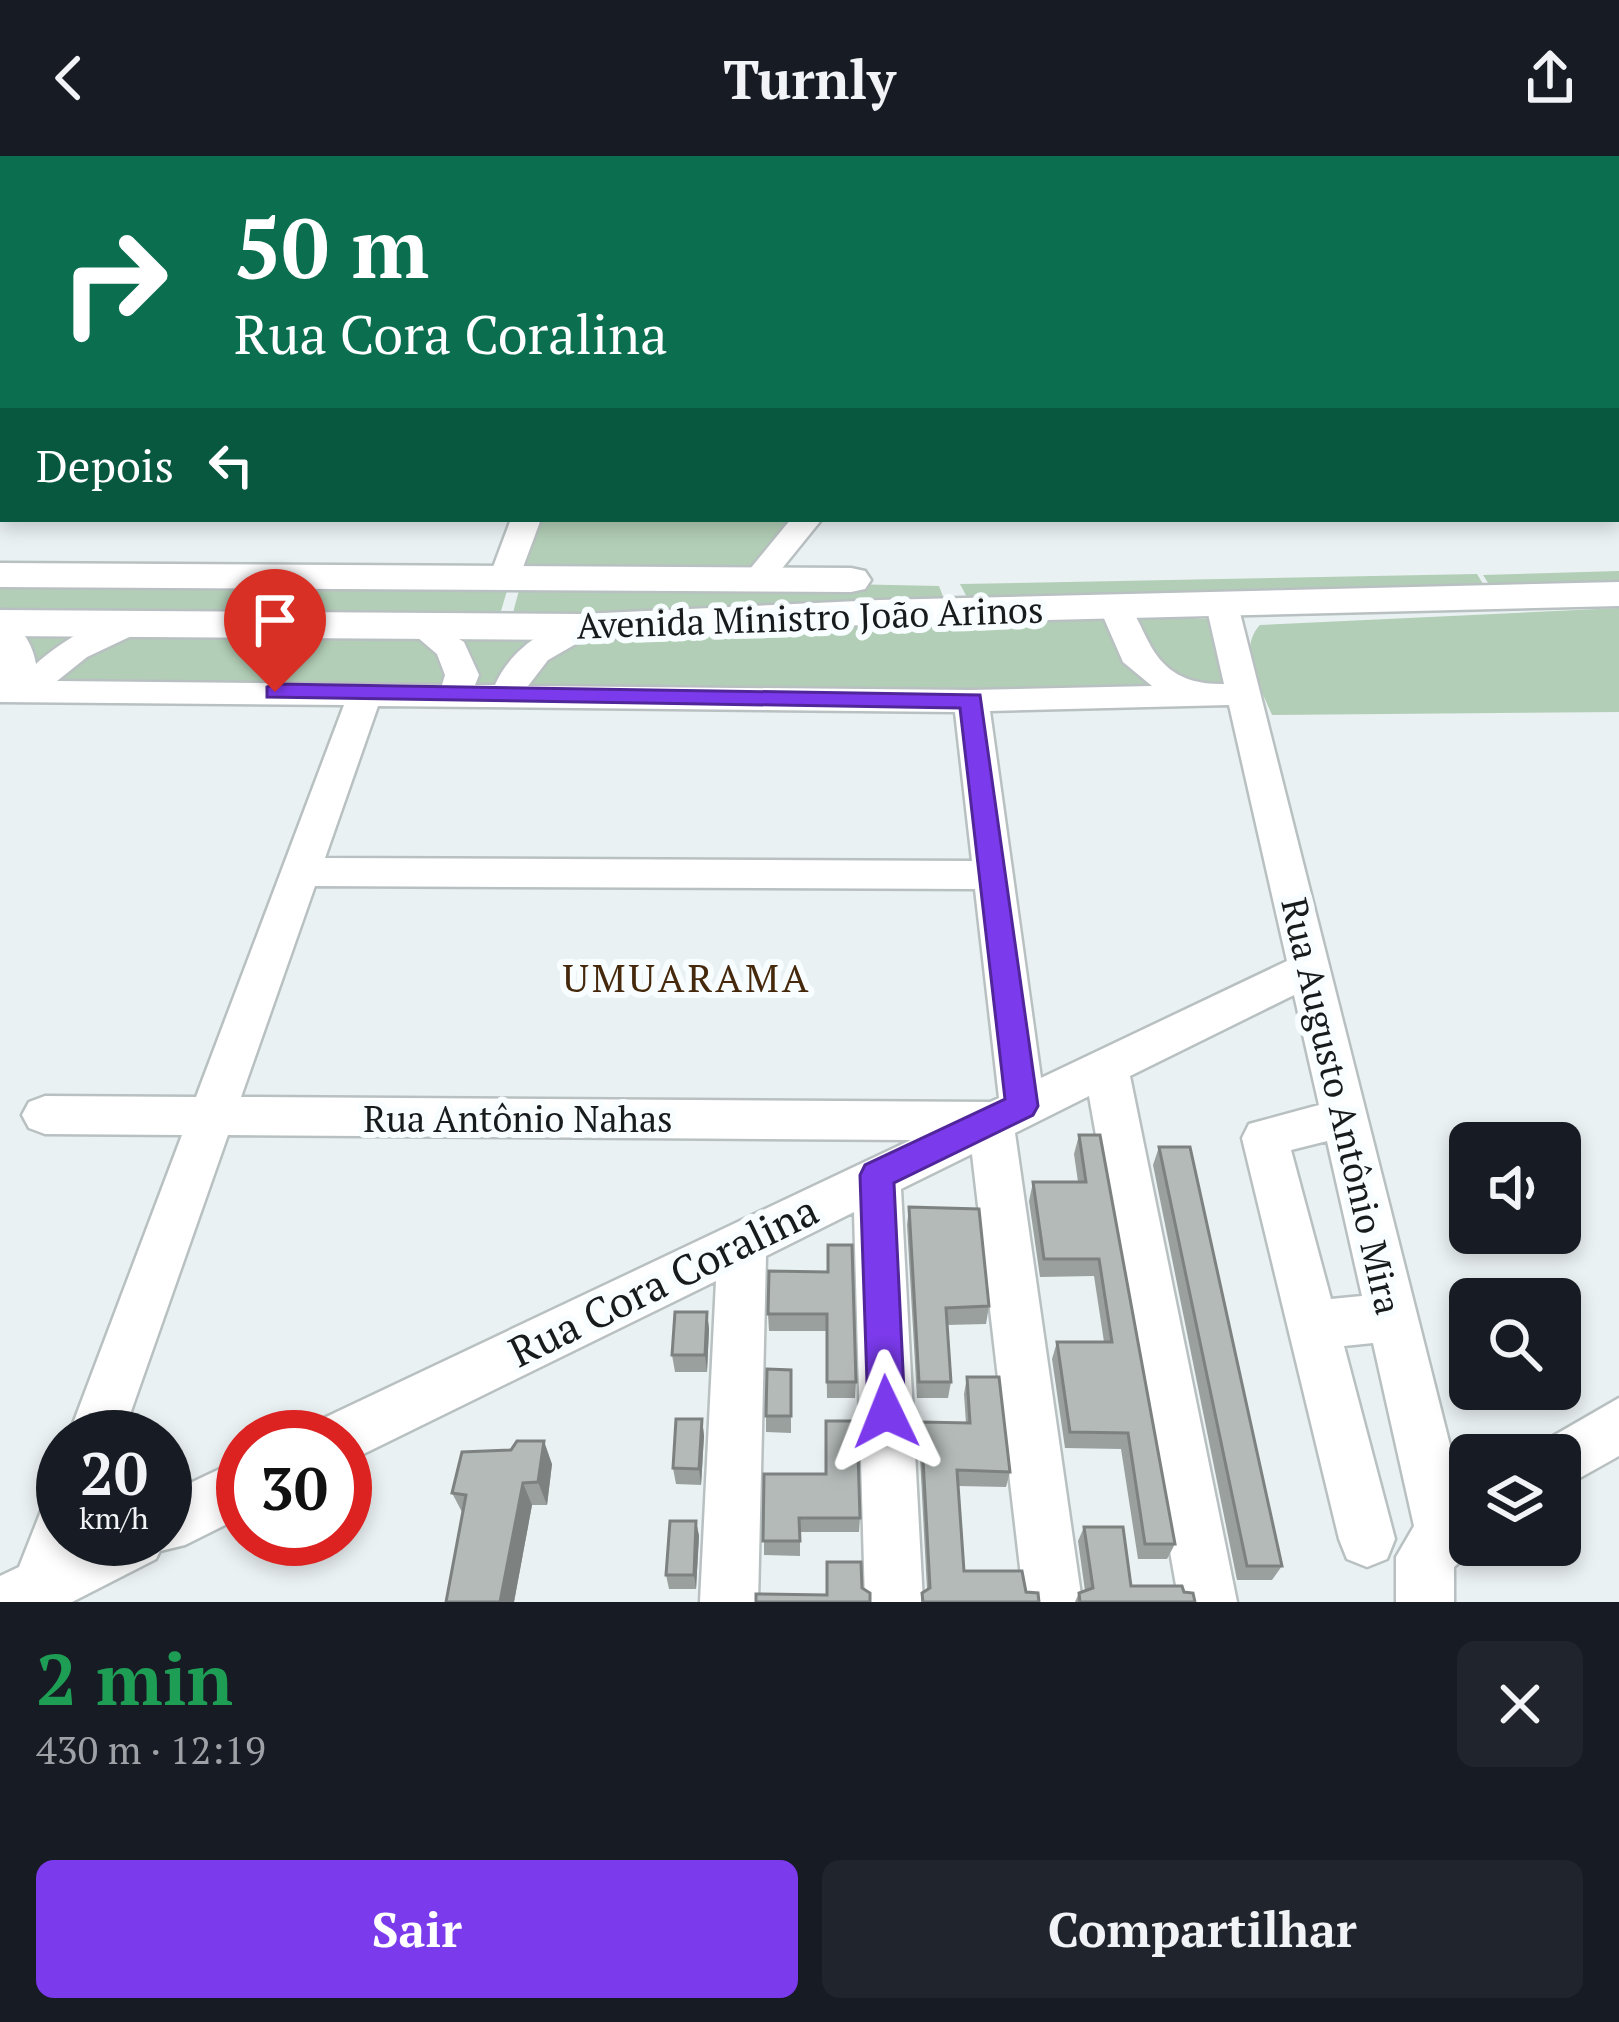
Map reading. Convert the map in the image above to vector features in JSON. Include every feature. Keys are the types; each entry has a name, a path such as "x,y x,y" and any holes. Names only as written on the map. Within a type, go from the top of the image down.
{"main road":[{"name":"Avenida Ministro João Arinos","path":"0,575 756,580 1619,566"},
{"path":"1363,603 1396,594 1401,584 1398,572"},
{"path":"1115,607 1115,595 1124,585 1157,576"},
{"name":"Avenida Ministro João Arinos","path":"0,625 582,627 838,613 1619,594"}],"street":[{"path":"504,578 525,522"},
{"path":"756,580 804,522"},
{"name":"Rua Augusto Antônio Mira","path":"1222,605 1393,1317 1449,1500"},
{"path":"1115,607 1140,662 1186,693"},
{"path":"14,691 76,649 131,624"},
{"path":"0,625 19,648 20,674 14,691"},
{"path":"419,625 452,649 462,675 456,692"},
{"path":"509,694 512,676 536,651 582,627"},
{"path":"1074,695 1125,677 1140,662"},
{"path":"14,691 971,700 1244,694"},
{"path":"105,1410 366,692"},
{"path":"971,700 993,875 1006,1113 1053,1602"},
{"path":"301,872 993,875"},
{"name":"Rua Cora Coralina","path":"372,1423 1309,968"},
{"path":"1106,1066 1208,1602"},
{"name":"Rua Antônio Nahas","path":"45,1115 1006,1113"},
{"path":"1345,1117 1265,1138 1367,1539"},
{"path":"877,1175 895,1602"},
{"path":"729,1602 742,1240"},
{"path":"1312,1325 1393,1317"},
{"path":"1581,1449 1619,1425"},
{"name":"Rua Augusto Antônio Mira","path":"1425,1602 1424,1557 1449,1534"},
{"path":"26,1594 41,1566"},
{"path":"26,1594 82,1566"}],"green space":[{"path":"526,522 804,522 754,582 939,586 947,607 510,624 522,579"},
{"path":"1619,571 1619,592 1497,597 1483,575"},
{"path":"1477,574 1491,597 971,605 960,584"},
{"path":"0,582 509,584 498,621 0,614"},
{"path":"1619,608 1619,712 1272,715 1251,658 1253,635 1260,625"},
{"path":"1217,619 1228,689 49,686 0,627"}],"building":[{"path":"1079,1135 1100,1135 1175,1544 1145,1544 1128,1433 1070,1432 1057,1342 1112,1342 1099,1259 1044,1259 1033,1182 1086,1182"},
{"path":"1159,1147 1190,1147 1282,1566 1247,1566"},
{"path":"909,1207 979,1209 989,1306 946,1308 951,1382 919,1382"},
{"path":"828,1245 852,1245 856,1382 827,1382 827,1314 768,1314 769,1271 828,1272"},
{"path":"675,1312 707,1312 705,1355 672,1355"},
{"path":"767,1369 791,1370 791,1416 766,1416"},
{"path":"967,1377 999,1377 1010,1472 957,1470 964,1571 1022,1571 1026,1592 1038,1593 1039,1602 923,1602 922,1593 930,1588 921,1422 970,1423"},
{"path":"676,1419 702,1419 699,1469 673,1468"},
{"path":"826,1421 857,1421 860,1518 799,1518 800,1541 763,1541 764,1474 826,1474"},
{"path":"517,1441 544,1441 538,1482 523,1483 500,1602 446,1602 466,1495 452,1493 462,1452 511,1450"},
{"path":"670,1521 696,1521 694,1575 666,1575"},
{"path":"1084,1527 1123,1527 1131,1586 1182,1586 1184,1592 1193,1593 1195,1602 1080,1602 1079,1593 1093,1588"},
{"path":"827,1562 861,1562 862,1588 870,1593 870,1602 756,1602 756,1594 827,1595"}],"district":[{"name":"UMUARAMA","path":"687,977"}],"route":[{"path":"275,692 971,700 1022,1106 877,1175 886,1412"}]}
